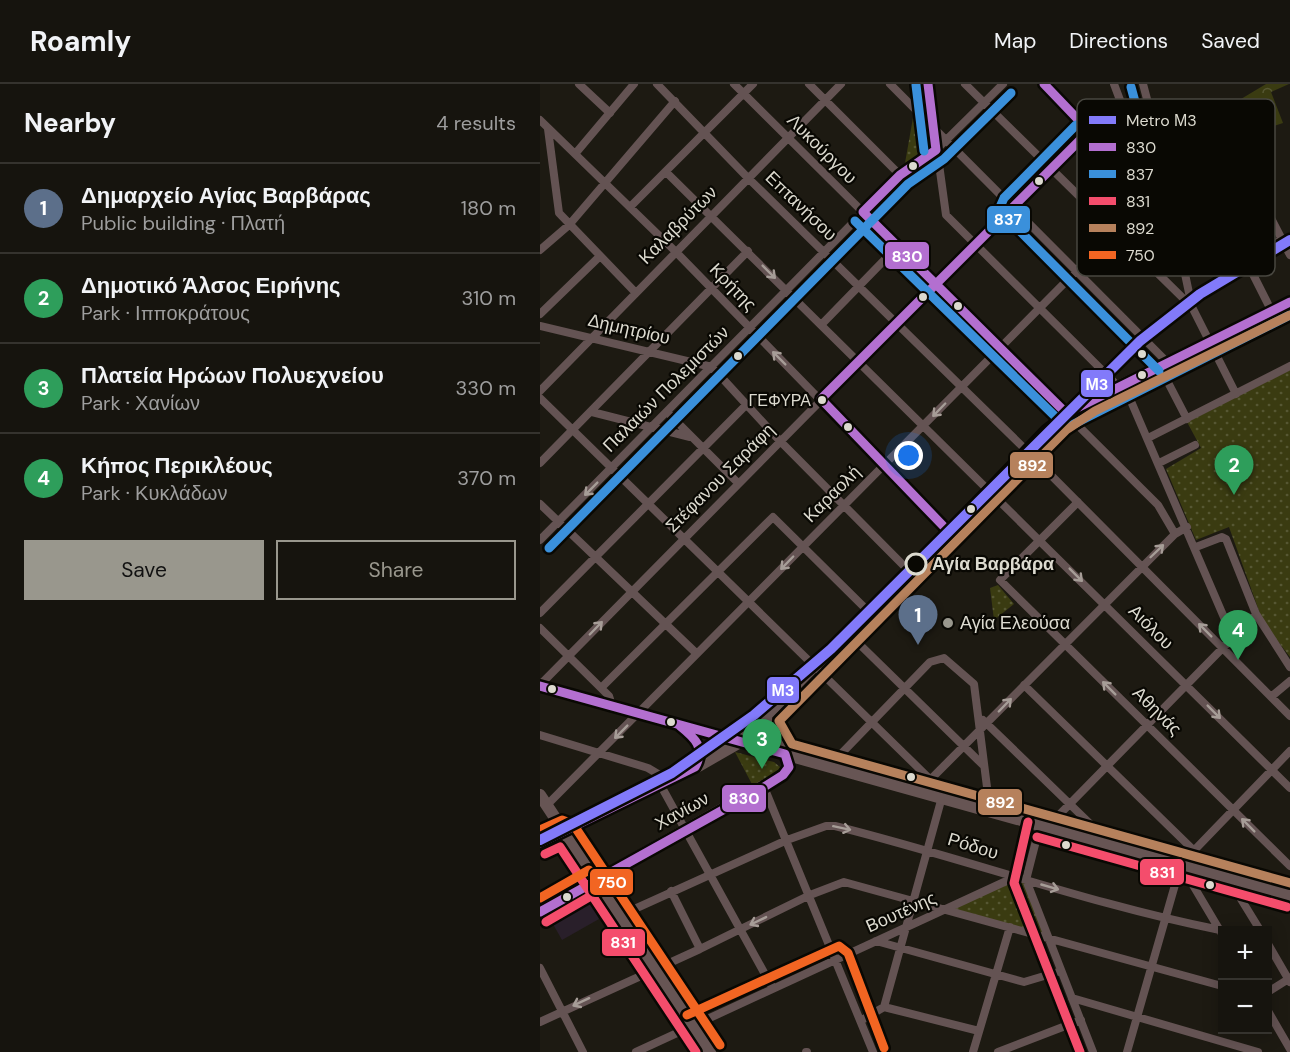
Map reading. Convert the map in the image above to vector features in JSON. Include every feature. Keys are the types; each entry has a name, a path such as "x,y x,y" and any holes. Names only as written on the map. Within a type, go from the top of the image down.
{"street":[{"path":"579,84 610,113"},
{"path":"575,154 634,84"},
{"name":"Επτανήσου","path":"657,84 749,179 962,386 1290,717"},
{"name":"Λυκούργου","path":"734,84 1158,505 1174,534"},
{"path":"630,207 753,84"},
{"path":"809,84 900,174"},
{"name":"Καλαβρύτων","path":"540,391 635,291 749,179 787,137 841,84"},
{"path":"890,84 1077,269"},
{"path":"928,84 946,215 1038,308 1121,386 1148,438 1232,636"},
{"path":"965,84 1077,193"},
{"name":"Παλαιών Πολεμιστών","path":"540,540 825,253 900,174 936,150 1003,84"},
{"path":"1044,84 1077,118"},
{"path":"1114,84 1120,99"},
{"path":"1143,84 1147,99"},
{"path":"540,250 569,225 675,101"},
{"name":"Κρήτης","path":"540,120 712,288 949,532"},
{"path":"548,128 558,207 569,225 635,291"},
{"name":"Στέφανου Σαράφη","path":"540,686 974,244 1077,142"},
{"name":"Αιόλου","path":"666,172 1290,788"},
{"path":"1275,227 1290,255"},
{"path":"1275,243 1282,240"},
{"path":"540,243 551,241"},
{"path":"822,324 898,246"},
{"path":"540,463 748,251"},
{"path":"540,314 600,256"},
{"name":"Καραολή","path":"544,800 599,753 639,714 696,653 924,426 1077,269"},
{"path":"1083,276 1164,365 1187,419"},
{"path":"1162,276 1192,307"},
{"path":"1185,276 1192,307 1236,394"},
{"path":"1254,276 1272,312"},
{"path":"540,843 695,767 740,742 814,666 870,613 989,489 1067,414 1290,302"},
{"name":"Δημητρίου","path":"540,326 712,367"},
{"path":"1148,438 1290,366"},
{"path":"712,367 780,441 910,572"},
{"path":"540,398 717,573 872,720 940,789 942,797 884,1007 862,1020"},
{"path":"540,614 746,405"},
{"path":"667,411 690,437 738,483"},
{"path":"592,412 650,429 690,437"},
{"path":"1159,463 1195,445"},
{"path":"1040,540 1077,502"},
{"path":"540,504 696,653"},
{"path":"602,688 773,517 870,613"},
{"path":"919,791 1174,534 1187,527"},
{"path":"1196,548 1222,537 1226,539 1256,614 1290,666"},
{"name":"Αθηνάς","path":"1040,540 1000,580 1290,866"},
{"path":"1093,1052 1026,880 1046,827 1256,614"},
{"path":"540,628 602,688 609,696 612,706"},
{"path":"849,634 906,687 983,765"},
{"path":"834,767 839,756 872,720 930,662 940,657 948,660 974,684 990,811"},
{"path":"1271,697 1290,681"},
{"path":"1024,685 1193,850 1224,876 1257,926"},
{"path":"540,686 1290,895"},
{"path":"977,715 1112,845"},
{"path":"766,717 769,732 785,754 789,767 783,774"},
{"path":"680,726 701,747 702,756 695,767"},
{"path":"540,735 648,768 664,782 685,830 772,987"},
{"path":"1127,1052 1181,864 1290,752"},
{"name":"Χανίων","path":"540,912 764,787 783,774 816,762"},
{"path":"764,787 837,958 873,1052"},
{"path":"544,800 710,1052"},
{"name":"Ρόδου","path":"619,916 787,840 826,826 835,826 928,849 1015,877 1218,932"},
{"path":"1181,864 1218,928"},
{"name":"Βουτένης","path":"636,1052 772,987 1015,877"},
{"path":"540,1022 653,968 700,949 810,895 844,882 851,882 1218,985"},
{"path":"671,891 700,949"},
{"path":"973,1052 1010,927"},
{"path":"876,941 995,975 1029,982 1061,971"},
{"path":"1272,951 1289,980 1272,990"},
{"path":"540,968 583,1052"},
{"path":"1072,998 1258,1052"},
{"path":"884,1007 979,1031"},
{"path":"1272,1018 1290,1049"},
{"path":"998,1052 1081,1020"}],"shaded area":[{"path":"586,895 599,919 562,940 549,917"}],"green space":[{"path":"1266,84 1289,84 1271,92 1274,99 1241,99"},
{"path":"1275,102 1283,123 1275,126"},
{"path":"914,112 931,130 933,147 905,163"},
{"path":"1290,370 1290,657 1263,622 1229,527 1196,540 1166,469 1201,448 1187,422"},
{"path":"998,585 1014,604 994,620 990,588"},
{"path":"735,752 774,762 780,767 779,771 754,788"},
{"path":"1015,879 1025,882 1045,934 952,909"}],"metro line":[{"name":"Μ3","path":"1275,249 1290,240"},
{"name":"Μ3","path":"540,840 672,773 754,715 831,649 1140,341 1200,294 1230,276"}],"transit line":[{"name":"830","path":"928,84 936,150 900,175 863,212 1067,414"},
{"name":"830","path":"1044,84 1077,118"},
{"name":"837","path":"916,85 924,151"},
{"name":"837","path":"1131,87 1134,99"},
{"name":"837","path":"549,548 908,184 944,159 1011,93"},
{"name":"837","path":"1077,125 1004,198 1000,207 1003,214 1159,371"},
{"name":"830","path":"1077,143 821,399 949,532 1046,431 1073,410 1290,302"},
{"name":"837","path":"855,221 1065,426 1072,425 1290,315"},
{"name":"892","path":"1290,315 1095,411 1066,430 779,721 792,744 1290,883"},
{"name":"830","path":"540,686 785,754 789,767 783,775 764,787 540,912"},
{"name":"830","path":"540,843 695,767 699,749 694,739 680,726"},
{"name":"750","path":"540,830 562,820 573,824 720,1045"},
{"name":"831","path":"1028,822 1014,883 1080,1052"},
{"name":"831","path":"1037,837 1287,907"},
{"name":"831","path":"545,854 560,847 696,1052"},
{"name":"750","path":"540,898 589,870"},
{"name":"831","path":"546,922 601,890"},
{"name":"750","path":"687,1015 839,946 848,953 884,1048"}],"place":[{"name":"ΓΕΦΥΡΑ","path":"822,400"},
{"name":"Δημοτικό Άλσος Ειρήνης","path":"1234,495"},
{"name":"Αγία Βαρβάρα","path":"916,564"},
{"name":"Αγία Ελεούσα","path":"948,623"},
{"name":"Δημαρχείο Αγίας Βαρβάρας","path":"918,645"},
{"name":"Κήπος Περικλέους","path":"1238,660"},
{"name":"Πλατεία Ηρώων Πολυεχνείου","path":"762,769"}]}
